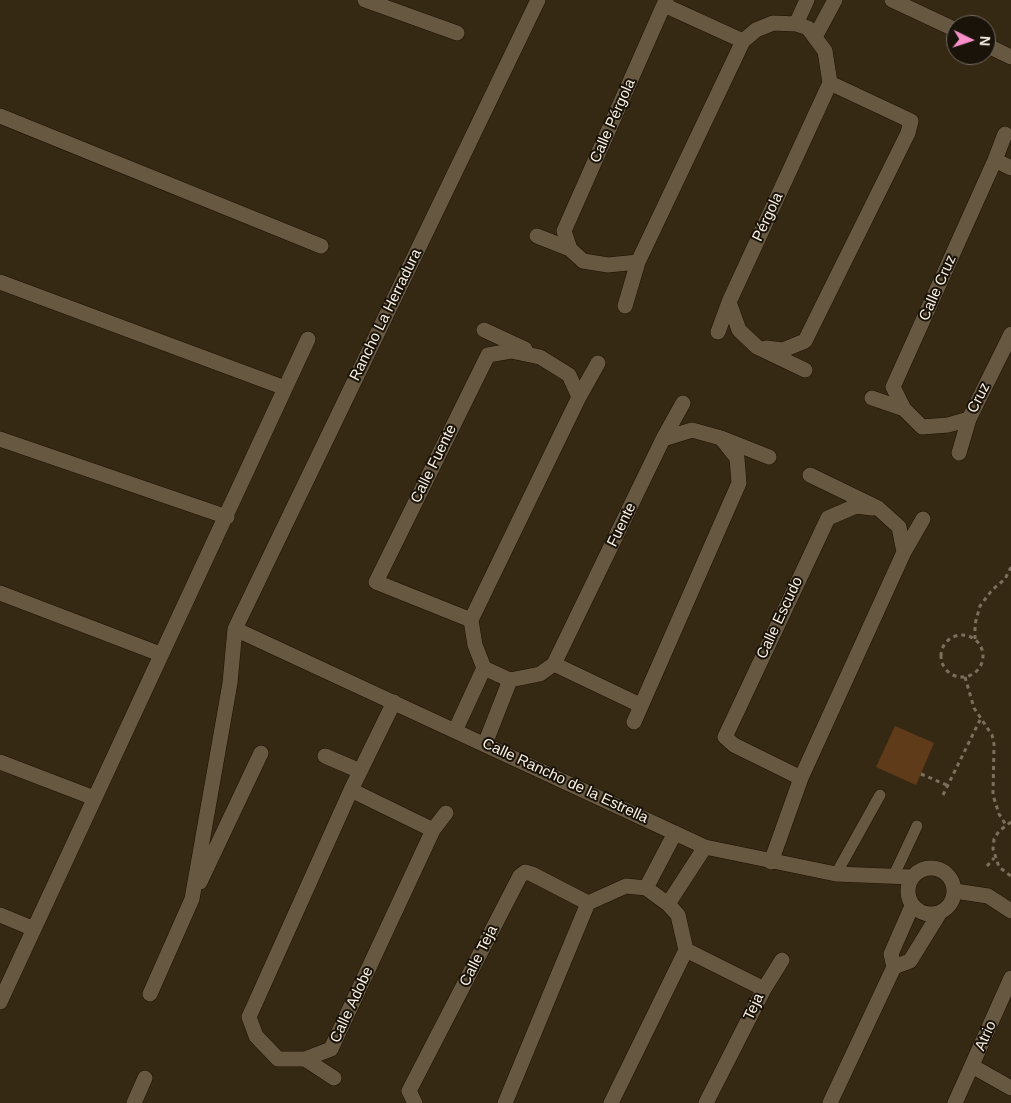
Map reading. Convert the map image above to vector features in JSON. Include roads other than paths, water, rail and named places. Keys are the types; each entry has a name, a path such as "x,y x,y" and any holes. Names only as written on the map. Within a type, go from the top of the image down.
{"street":[{"path":"365,0 457,34"},
{"name":"Rancho La Herradura","path":"235,629 538,0"},
{"path":"806,30 807,0"},
{"path":"806,30 835,0"},
{"path":"892,0 946,25"},
{"name":"Calle Pérgola","path":"570,249 564,231 665,2 743,41"},
{"path":"625,306 638,262 743,41 756,30 773,23 806,30 825,51 830,83 910,122 908,133 805,341 783,350 757,347"},
{"path":"996,50 1011,57"},
{"name":"Pérgola","path":"718,332 729,302 830,83"},
{"path":"0,116 321,246"},
{"name":"Calle Cruz","path":"922,426 904,409 894,387 1005,134"},
{"path":"995,160 1011,168"},
{"path":"537,236 570,249 583,261 608,265 638,262"},
{"path":"0,282 285,388"},
{"path":"729,302 739,330 757,347 805,370"},
{"path":"484,330 540,356"},
{"name":"Cruz","path":"922,426 948,425 969,418 1011,334"},
{"path":"0,1002 160,654 226,518 308,339"},
{"name":"Calle Fuente","path":"471,620 376,582 488,355 511,351 540,356 569,375 579,397"},
{"path":"485,744 497,674 475,645 471,620 579,397 598,363"},
{"path":"872,398 904,409"},
{"name":"Fuente","path":"554,664 682,403"},
{"path":"958,453 969,418"},
{"path":"663,439 692,430 721,438 769,456"},
{"path":"634,722 739,483 737,458 721,438"},
{"path":"0,439 226,518"},
{"path":"810,475 878,508 899,527 904,552"},
{"name":"Calle Escudo","path":"801,778 734,745 725,737 828,518 856,506 878,508"},
{"path":"771,862 801,778 904,552 922,519"},
{"path":"0,592 160,654"},
{"path":"192,899 230,683 235,629"},
{"name":"Calle Rancho de la Estrella","path":"235,629 705,847 836,874 911,877"},
{"path":"497,674 540,674 554,664 640,705"},
{"path":"455,731 497,674"},
{"name":"Calle Adobe","path":"394,702 351,790 249,1017 256,1036 278,1059 306,1059 332,1049 433,830 446,813"},
{"path":"150,994 261,752"},
{"path":"325,756 360,771"},
{"path":"0,762 94,798"},
{"path":"351,790 433,830"},
{"path":"646,888 676,833"},
{"path":"668,904 705,847"},
{"path":"894,967 910,961 939,914 951,905 955,891 950,877 938,868 923,868 911,877 907,892 912,906 924,914 939,914"},
{"name":"Calle Teja","path":"415,1103 409,1092 520,876 525,872 532,874 588,903"},
{"path":"505,1103 588,903 626,886 646,888 668,904 678,915 686,950 611,1103"},
{"path":"955,891 988,896 1011,911"},
{"path":"830,1103 894,967 890,954 912,906"},
{"path":"0,915 34,928"},
{"name":"Teja","path":"686,950 764,989 706,1103"},
{"path":"764,989 782,960"},
{"name":"Atrio","path":"955,1103 1011,978"},
{"path":"306,1059 334,1078"},
{"name":"Atrio","path":"972,1066 1011,1088"},
{"path":"134,1103 145,1078"}],"lane":[{"path":"836,874 880,795"},
{"path":"892,877 917,826"}]}
